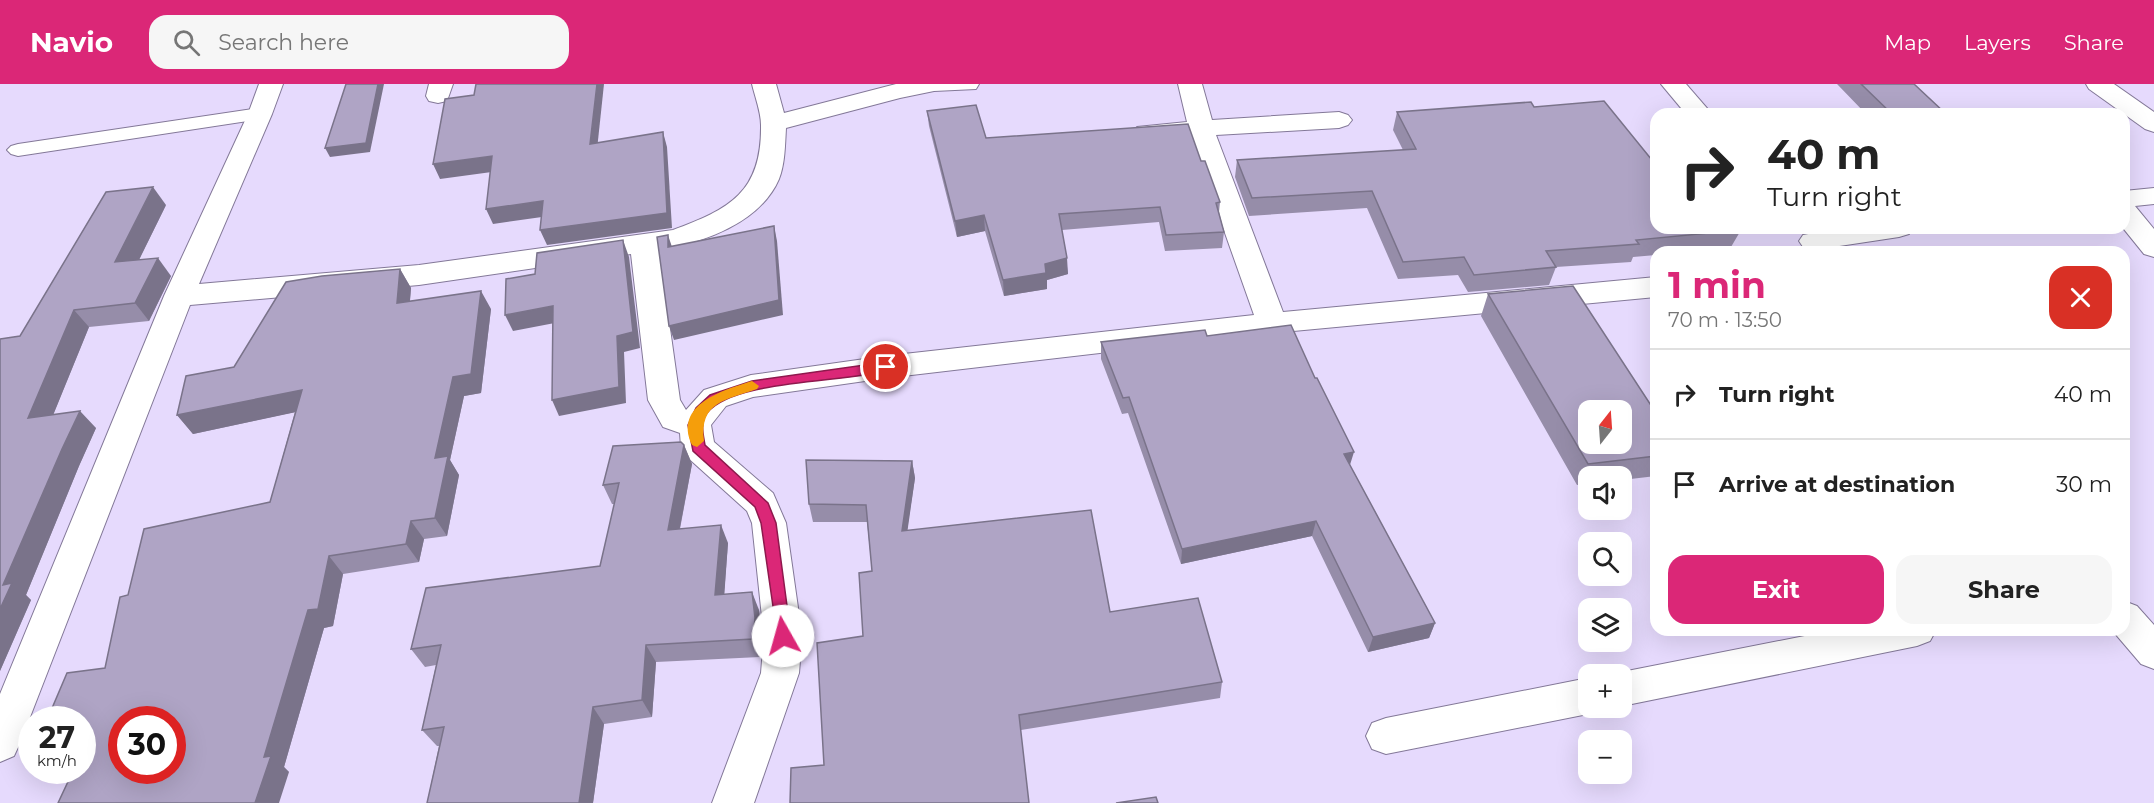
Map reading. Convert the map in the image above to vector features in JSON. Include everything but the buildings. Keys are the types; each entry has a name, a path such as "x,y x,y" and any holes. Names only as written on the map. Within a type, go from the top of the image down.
{"street":[{"path":"0,743 179,296 260,114 271,84"},
{"path":"179,296 419,275 677,238 711,226 748,202 765,179 774,124 764,84"},
{"path":"774,124 897,91 934,84 967,84"},
{"path":"1190,84 1201,128 1272,323"},
{"path":"1673,84 1695,108"},
{"path":"2098,84 2154,124"},
{"path":"1118,134 1339,120"},
{"path":"2130,198 2154,196"},
{"path":"2130,218 2154,248"},
{"path":"1812,240 1856,234"},
{"path":"644,243 664,400 674,419 695,425"},
{"path":"733,803 780,673 783,636 769,523 761,503 698,447 695,425 700,412 715,398 752,386 886,367 1272,323 1650,288"},
{"path":"2130,624 2154,652"},
{"path":"1632,687 1887,636"},
{"path":"1386,736 1578,698"}],"lane":[{"path":"18,150 260,114"}],"slow traffic":[{"path":"697,441 695,425 700,412 715,398 752,386"}],"route":[{"path":"783,636 769,523 761,503 698,447 695,425 700,412 715,398 752,386 886,367"}]}
